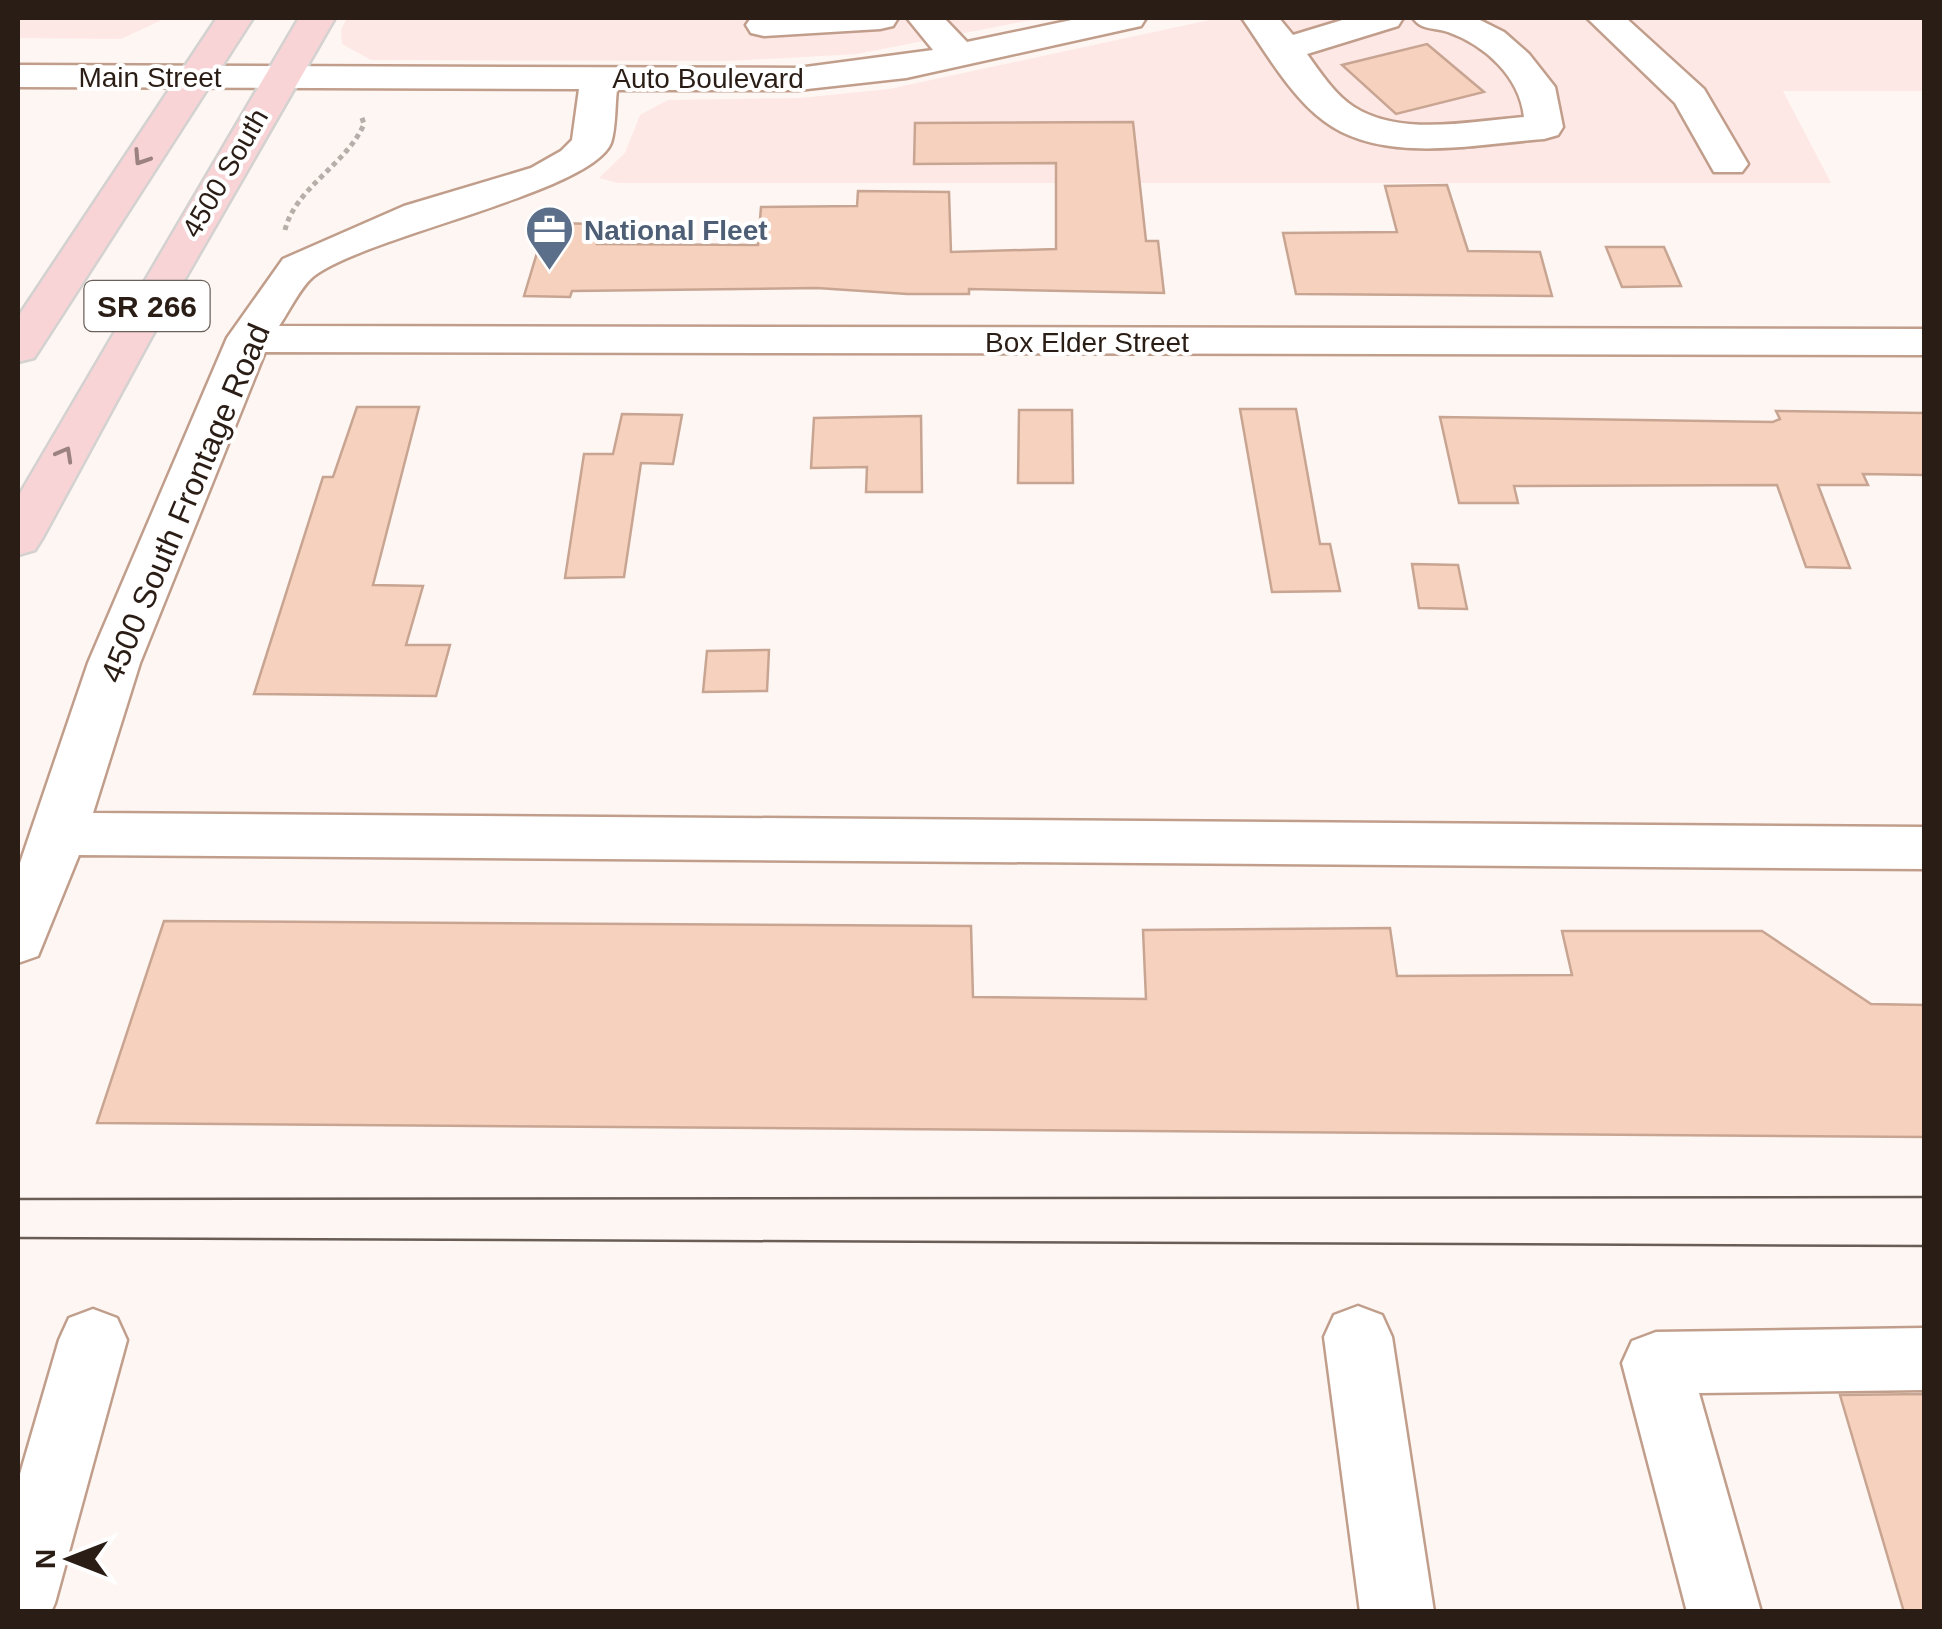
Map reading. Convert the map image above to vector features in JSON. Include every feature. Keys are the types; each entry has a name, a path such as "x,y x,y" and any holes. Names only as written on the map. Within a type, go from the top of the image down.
{"main road":[{"name":"SR 266","path":"18,349 235,18"},
{"name":"4500 South","path":"18,539 128,338 316,18"}],"street":[{"path":"756,80 764,21 880,18"},
{"path":"925,18 959,56"},
{"name":"Auto Boulevard","path":"282,77 756,80 865,73 1128,18"},
{"path":"1260,18 1336,112 1359,126 1396,134 1544,127 1539,90 1490,39 1456,19 1431,18"},
{"path":"1286,49 1385,18"},
{"path":"1604,18 1691,97 1728,164"},
{"name":"Main Street","path":"18,76 282,77"},
{"name":"4500 South Frontage Road","path":"18,940 59,834 114,663 249,338 298,268 418,215 545,176 575,159 590,143 597,122 599,78"},
{"name":"Box Elder Street","path":"249,338 332,342 1924,342"},
{"path":"59,834 1924,848"},
{"path":"1358,1337 1397,1612"},
{"path":"18,1603 94,1340"},
{"path":"1724,1612 1656,1362 1924,1360"}],"path":[{"path":"294,235 283,229 285,221 352,152 364,124 360,111"}],"shaded area":[{"path":"18,18 166,18 121,39 18,38"},
{"path":"347,18 1041,18 857,54 729,61 371,60 342,44 341,30"},
{"path":"1219,18 1924,18 1924,91 1783,91 1831,183 618,183 599,178 625,153 640,115 668,100 801,98 889,89"}],"building":[{"path":"1427,44 1484,92 1396,114 1342,65"},
{"path":"1133,122 1146,241 1158,241 1164,293 969,289 969,294 907,294 817,288 572,291 570,297 524,296 546,223 602,224 597,244 758,245 761,207 857,206 858,191 949,192 951,252 1056,249 1056,163 914,164 915,123"},
{"path":"1447,185 1468,251 1540,252 1552,296 1296,294 1283,233 1397,232 1385,186"},
{"path":"1606,247 1664,247 1681,286 1622,287"},
{"path":"357,407 419,407 373,585 423,586 406,645 450,645 436,696 254,694 323,477 333,477"},
{"path":"1240,409 1296,409 1320,544 1330,544 1340,591 1272,592"},
{"path":"1019,410 1072,410 1073,483 1018,483"},
{"path":"1776,411 1924,413 1924,475 1863,474 1868,485 1818,485 1850,568 1806,567 1777,485 1514,486 1518,503 1459,503 1440,417 1773,422 1780,419"},
{"path":"622,414 682,415 673,464 641,463 624,577 565,578 584,454 613,454"},
{"path":"921,416 922,492 866,492 867,467 811,468 814,418"},
{"path":"1412,564 1458,565 1467,609 1419,608"},
{"path":"769,650 767,691 703,692 707,651"},
{"path":"164,921 971,926 973,997 1146,999 1143,930 1390,928 1397,976 1572,975 1562,931 1762,931 1871,1004 1924,1005 1924,1137 97,1123"},
{"path":"1924,1394 1924,1612 1904,1612 1840,1395"}],"tram line":[{"path":"18,1199 1924,1197"},
{"path":"18,1238 1924,1246"}],"place":[{"name":"National Fleet","path":"549,272"}]}
